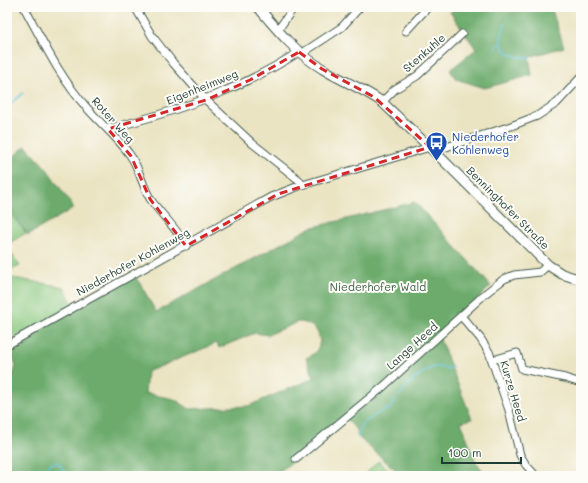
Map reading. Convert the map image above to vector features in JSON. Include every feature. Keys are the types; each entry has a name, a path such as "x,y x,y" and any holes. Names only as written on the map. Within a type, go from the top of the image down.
{"main road":[{"name":"Benninghofer Straße","path":"258,7 300,53 322,69 374,96 382,102 432,149 548,265 562,274 581,280"}],"street":[{"name":"Roter Weg","path":"24,7 53,62 87,108 108,129 131,156 137,166 150,199 174,226 186,246"},
{"path":"135,7 156,42 206,100 252,143 299,180 302,186"},
{"path":"278,30 294,7"},
{"name":"Eigenheimweg","path":"108,129 161,115 206,100 250,80 300,53 342,27 360,7"},
{"path":"406,31 428,7"},
{"name":"Stenkuhle","path":"382,102 395,89 417,76 462,34"},
{"name":"Niederhofer Kohlenweg","path":"7,345 271,197 302,186 511,126 537,116 557,103 581,76"},
{"name":"Lange Heed","path":"296,459 384,386 504,279 514,275 540,272 548,265"},
{"name":"Kurze Heed","path":"461,316 480,338 489,352 509,410 520,456 536,476"},
{"path":"492,360 517,353 522,369 581,383"}],"highlighted area":[{"path":"299,52 322,69 374,97 430,147 278,194 186,246 150,199 131,156 108,129 206,100 250,80"}],"green space":[{"path":"457,7 551,7 564,47 529,57 532,75 485,88 456,79 450,70 476,49 450,12"},
{"path":"26,146 47,169 74,208 28,235 7,209 7,162"},
{"name":"Niederhofer Wald","path":"415,202 491,286 439,337 472,419 461,422 476,462 487,476 402,476 357,436 358,432 344,416 296,459 273,476 7,476 7,394 16,366 8,344 134,275 156,312 310,228","holes":["298,322 306,323 317,331 319,337 317,349 313,354 306,358 314,378 248,406 190,409 174,399 145,393 147,372 217,343 219,348 255,333 268,335"]},
{"path":"7,209 26,233 8,245 11,253 20,266 7,272"},
{"path":"7,277 64,287 74,307 7,341"},
{"path":"378,461 396,476 364,476"}],"waterway":[{"path":"505,23 501,38 504,49 515,56 531,58"},
{"path":"495,49 502,43"},
{"path":"7,107 23,93"},
{"name":"Lange Heed","path":"399,396 411,382 427,370 437,367 453,367"},
{"name":"Lange Heed","path":"358,437 361,425 382,411 390,409 395,400"},
{"path":"48,466 53,463 59,463 67,476"},
{"path":"7,465 8,467 22,469 27,476"},
{"path":"36,476 43,472"},
{"path":"42,473 46,476"}],"place":[{"name":"Niederhofer Kohlenweg","path":"437,162"}]}
